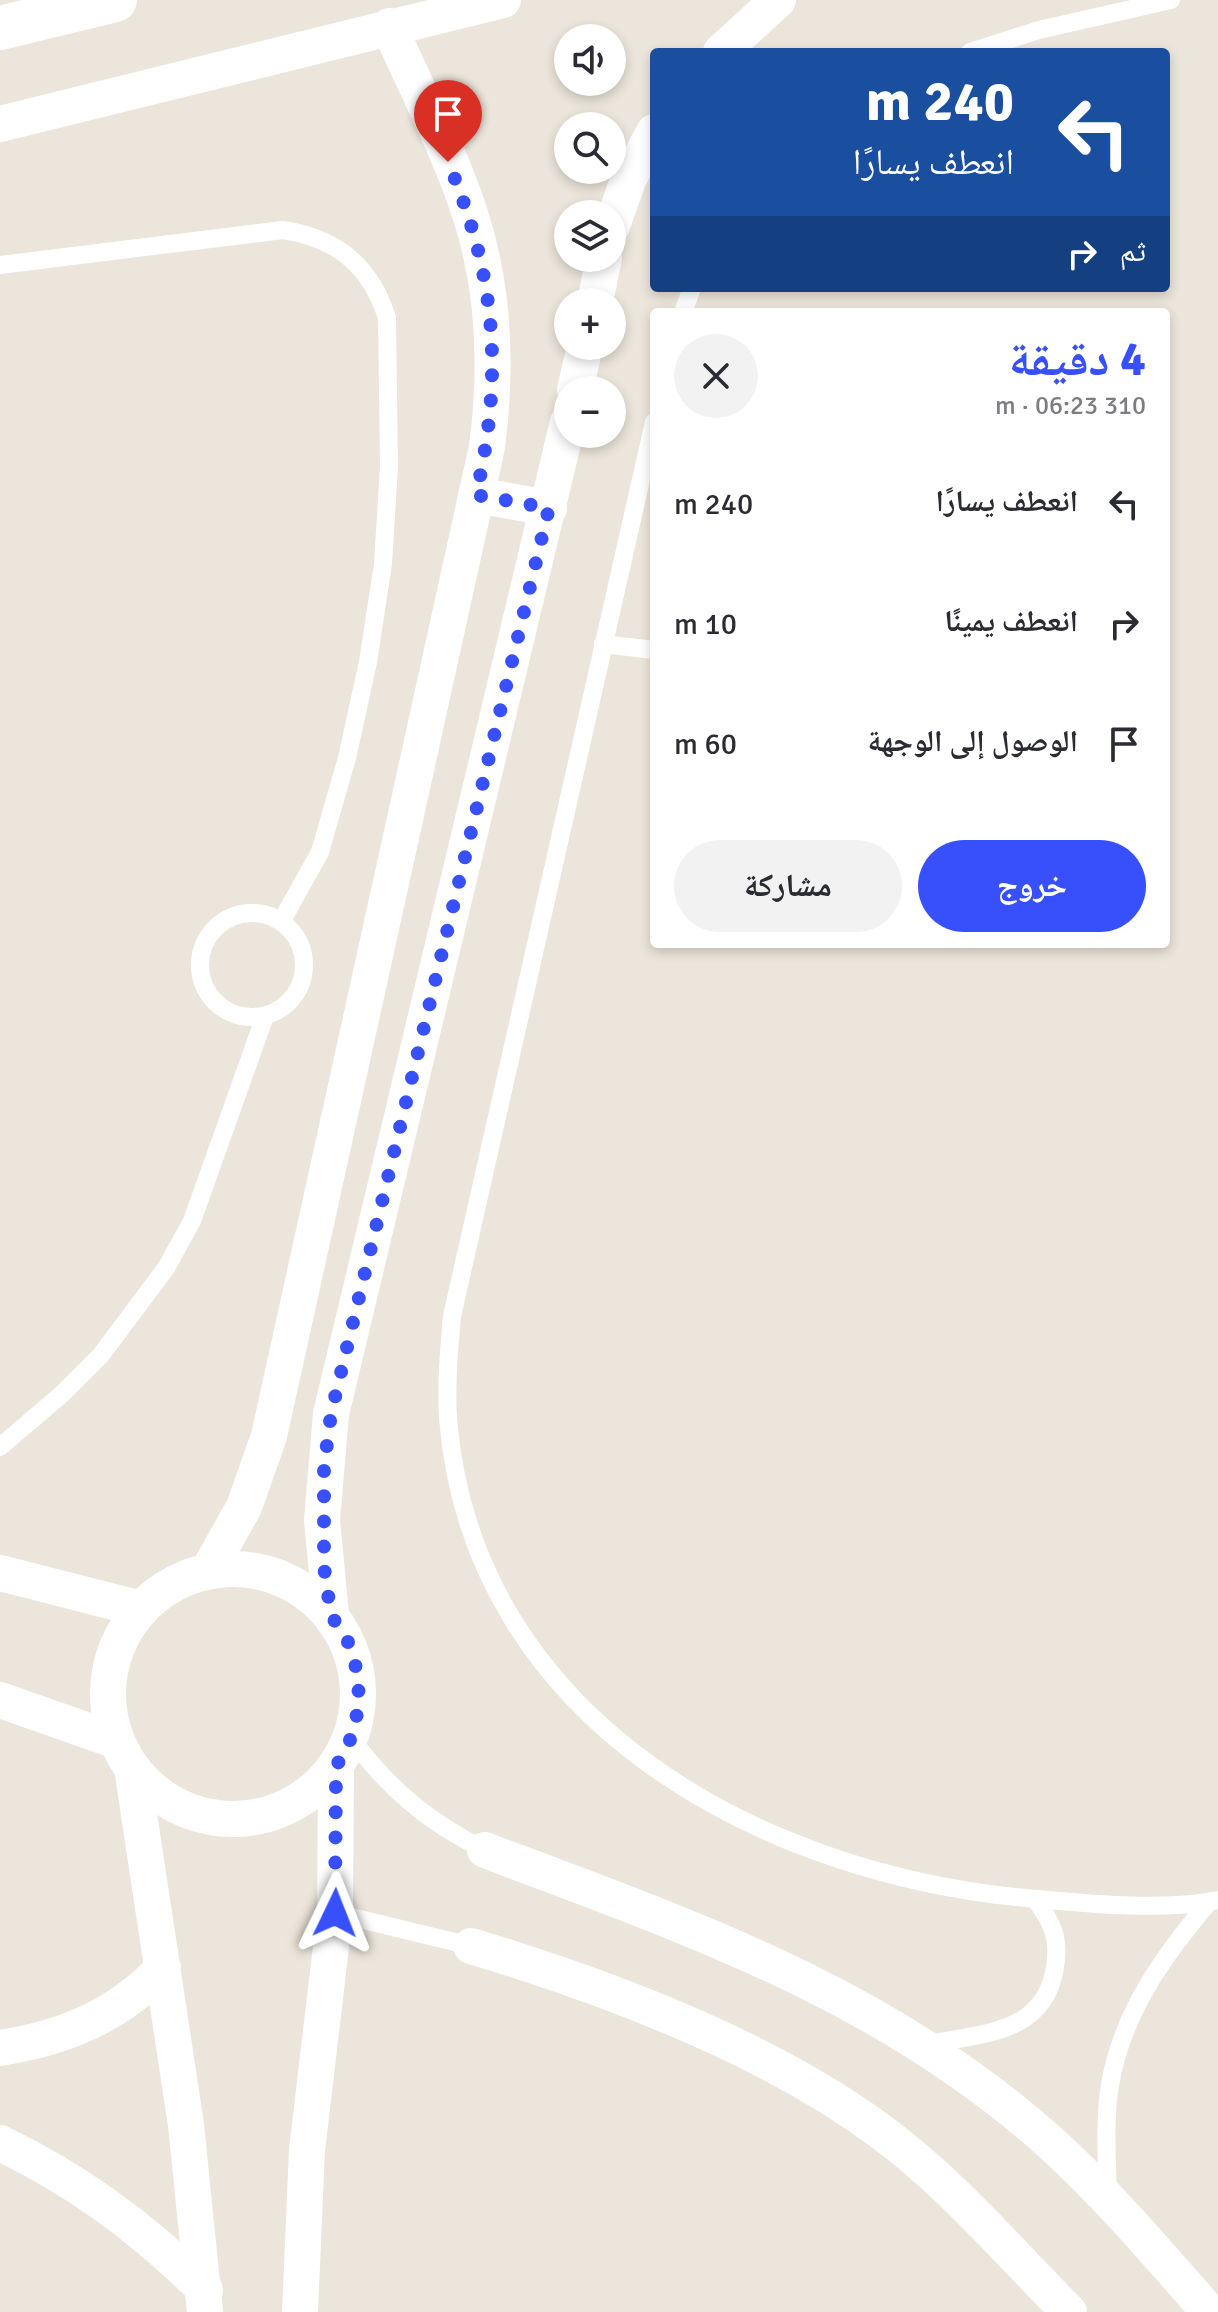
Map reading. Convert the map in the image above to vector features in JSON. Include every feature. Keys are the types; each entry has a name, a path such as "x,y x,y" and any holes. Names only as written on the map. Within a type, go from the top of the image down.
{"main road":[{"path":"0,28 115,0"}],"street":[{"path":"0,124 503,0"},
{"path":"725,48 778,0"},
{"path":"208,1571 244,1507 269,1436 487,447 493,377 492,321 484,267 471,216 389,26"},
{"path":"621,200 650,139"},
{"path":"331,1615 322,1520 331,1414 562,448"},
{"path":"476,495 549,508"},
{"path":"205,2301 163,1968 124,1754 108,1706 110,1671 120,1637 141,1609 183,1579 208,1571 242,1569 275,1576 306,1591 331,1615 348,1642 358,1674 359,1706 344,1752 335,1913 307,2150 300,2312"},
{"path":"0,1573 141,1609"},
{"path":"0,1700 124,1754 152,1790 177,1806 205,1816 234,1819 264,1816 292,1806 316,1788 344,1752"},
{"path":"485,1850 777,1964 922,2046 1000,2101 1108,2196 1209,2312"},
{"path":"471,1946 568,1975 649,2007 805,2084 879,2130 932,2174 1069,2312"},
{"path":"0,2048 75,2030 111,2012 163,1968"},
{"path":"0,2143 99,2199 158,2243 205,2301"}],"lane":[{"path":"983,48 1039,30 1171,0"},
{"path":"0,265 283,230 308,233 351,256 380,295 387,318 389,466 383,564 368,662 347,758 320,852 281,922"},
{"path":"650,443 452,1316 448,1418 455,1469 467,1518 486,1568 538,1658 609,1736 650,1768 752,1824 824,1854 949,1888 1075,1903 1214,1901"},
{"path":"603,644 650,650"},
{"path":"248,913 265,915 281,922 294,934 302,949 305,966 302,983 294,997 281,1010 265,1016 240,1016 217,1004 206,990 200,957 217,927 248,913"},
{"path":"0,1447 62,1394 101,1355 166,1268 192,1221 265,1016"},
{"path":"344,1752 389,1784 424,1815 485,1850"},
{"path":"922,2046 997,2030 1043,2006 1053,1984 1058,1952 1054,1926 1035,1899"},
{"path":"1108,2196 1110,2083 1137,2000 1172,1946 1214,1901"},
{"path":"335,1913 471,1946"}],"route":[{"path":"335,1913 336,1767 351,1738 359,1706 358,1674 348,1642 331,1615 324,1567 324,1467 331,1414 549,508 476,495 492,406 492,321 484,267 471,216 448,162"}]}
